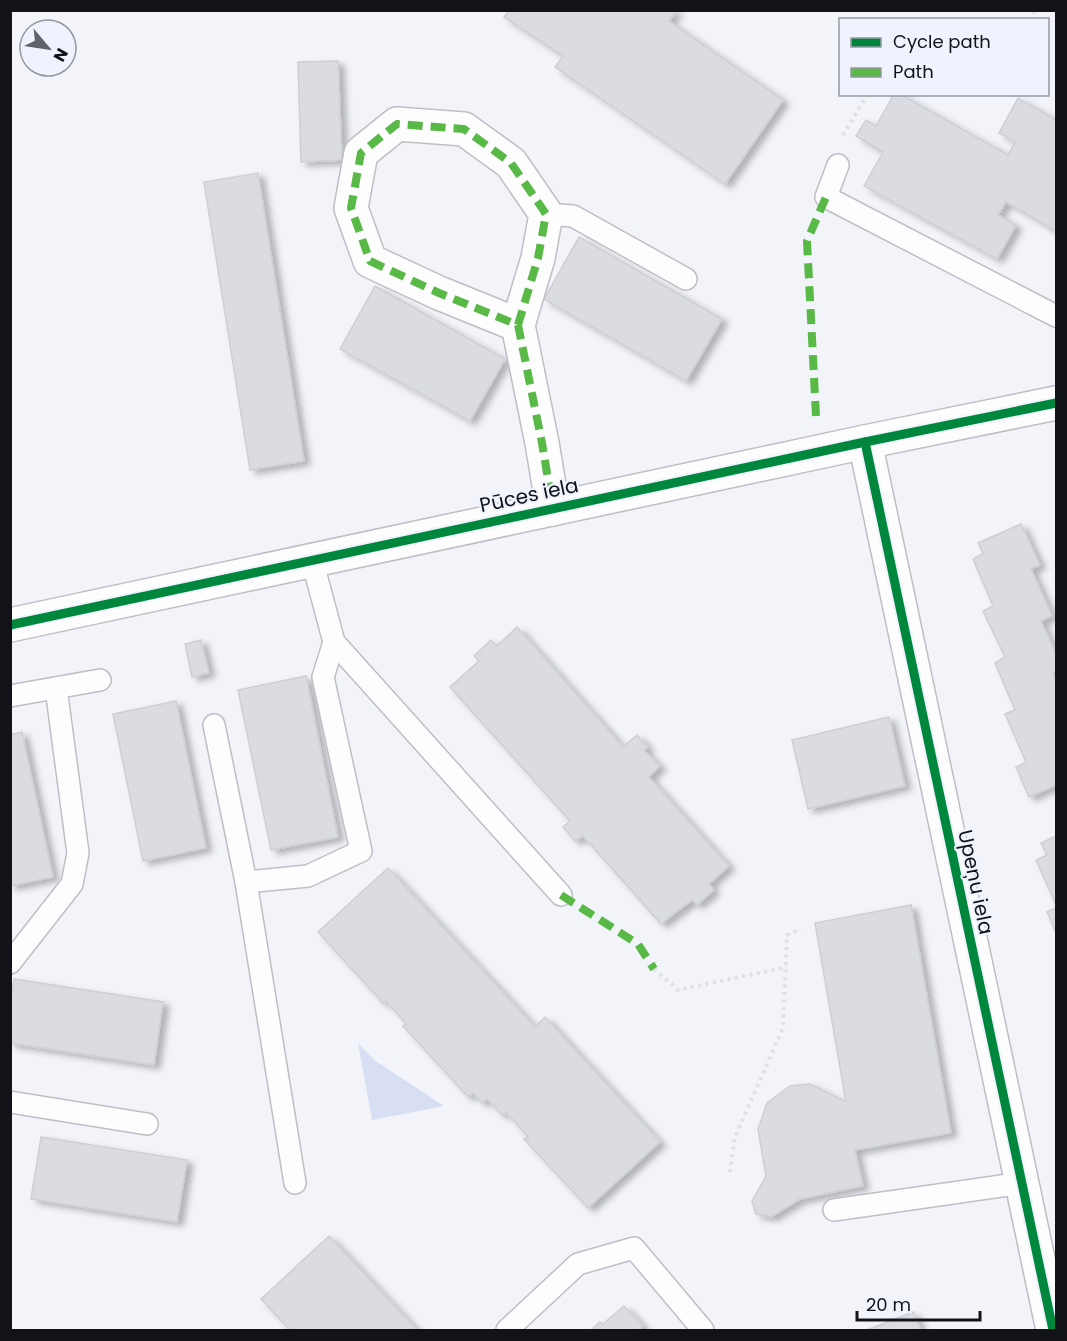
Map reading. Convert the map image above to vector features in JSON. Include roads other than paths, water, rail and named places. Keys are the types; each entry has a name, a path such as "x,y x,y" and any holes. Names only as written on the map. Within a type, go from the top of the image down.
{"street":[{"path":"518,325 439,293 370,261 351,208 361,153 397,124 464,129 511,163 546,214 538,258 518,325 553,509"},
{"name":"Pūces iela","path":"10,625 1056,403"},
{"name":"Upeņu iela","path":"865,442 1053,1330"}],"lane":[{"path":"838,165 826,197 1056,316"},
{"path":"546,214 573,216 686,279"},
{"path":"312,560 334,642 561,895"},
{"path":"246,882 308,876 361,851 323,677 334,642"},
{"path":"10,696 100,680"},
{"path":"10,963 72,884 78,853 56,688"},
{"path":"214,725 246,882 295,1183"},
{"path":"10,1102 147,1124"},
{"path":"834,1210 1022,1183"},
{"path":"507,1330 578,1264 634,1248 703,1330"}]}
